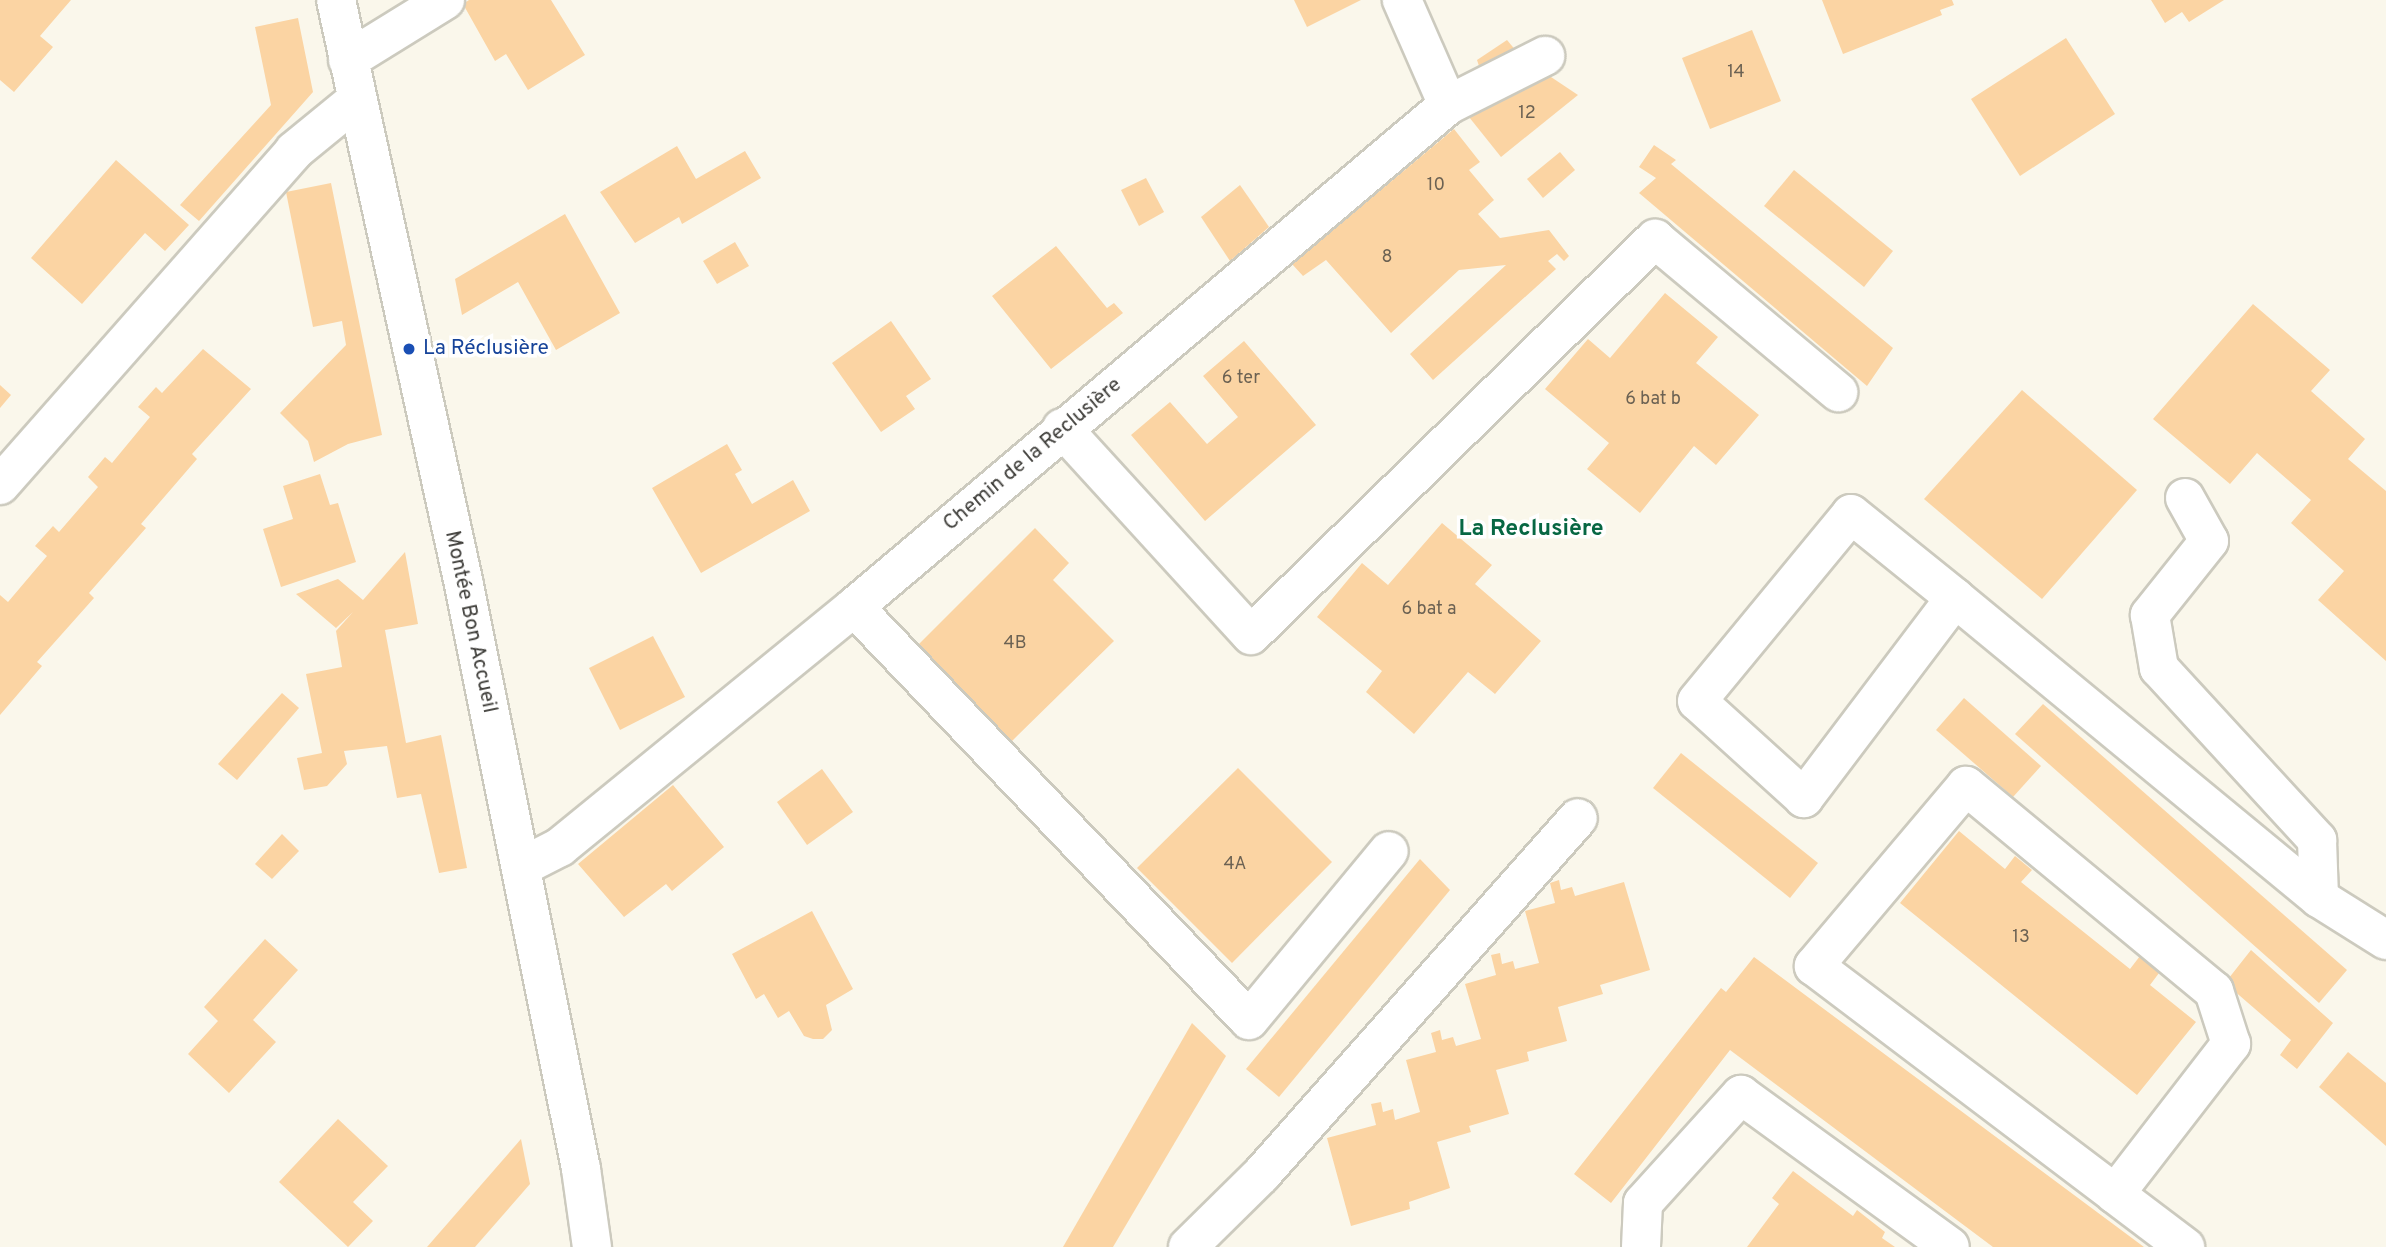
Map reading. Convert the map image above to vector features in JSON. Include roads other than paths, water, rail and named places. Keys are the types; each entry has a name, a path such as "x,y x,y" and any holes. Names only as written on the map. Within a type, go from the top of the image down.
{"street":[{"name":"Montée Bon Accueil","path":"336,0 355,101 463,580 581,1169 592,1247"},
{"path":"348,61 445,0"},
{"path":"1402,0 1448,105"},
{"name":"Chemin de la Reclusière","path":"521,867 560,847 854,607 1062,428 1222,299 1448,105 1545,56"},
{"path":"0,485 294,151 355,101"},
{"path":"1062,428 1251,635 1655,239 1838,392"},
{"path":"2185,498 2209,541 2150,615 2159,668 2317,840 2319,898"},
{"path":"1955,598 1804,798 1697,701 1851,514 1955,598 2319,898 2386,940"},
{"path":"854,607 1249,1020 1389,851"},
{"path":"2116,1194 2231,1044 2214,992 1965,786 1814,965 2185,1247"},
{"path":"1188,1247 1261,1175 1578,817"},
{"path":"1641,1247 1643,1203 1741,1095 1950,1247"}],"place":[{"name":"La Réclusière","path":"409,349"}],"district":[{"name":"La Reclusière","path":"1531,530"}]}
